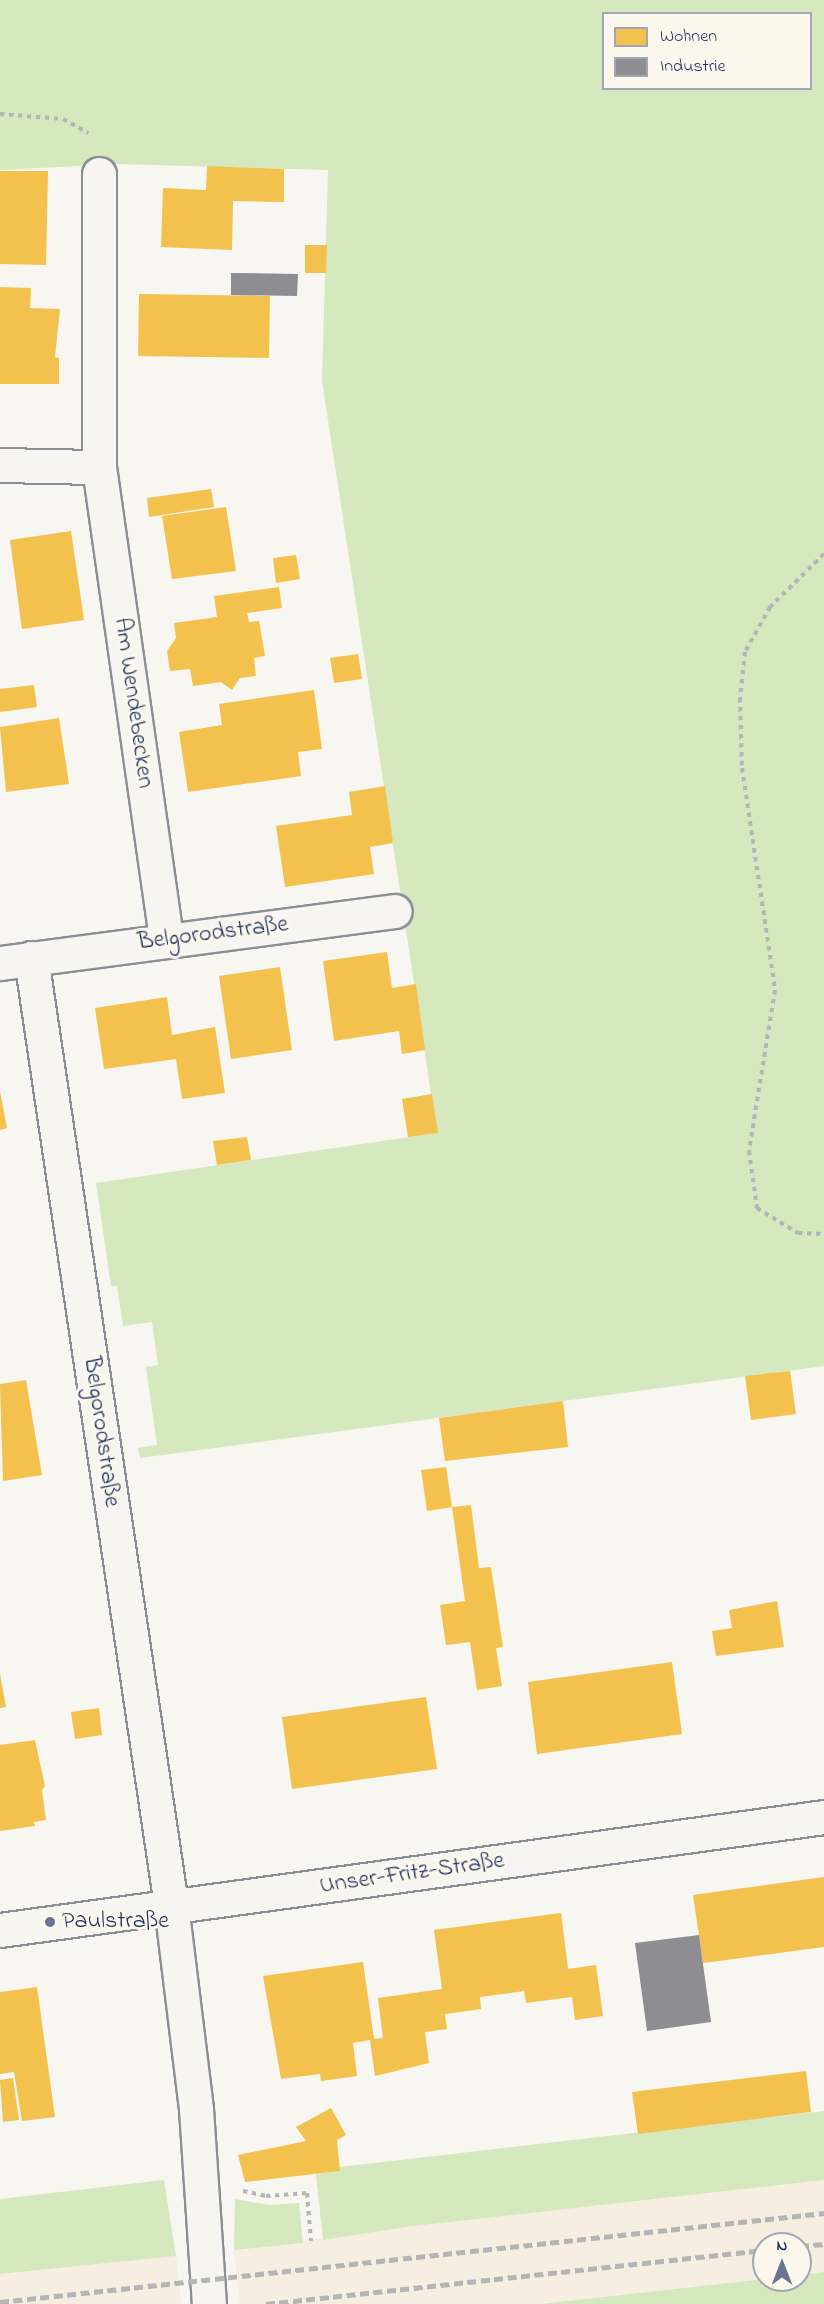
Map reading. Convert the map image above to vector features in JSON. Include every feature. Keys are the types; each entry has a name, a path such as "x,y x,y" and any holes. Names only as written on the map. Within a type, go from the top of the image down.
{"street":[{"name":"Am Wendebecken","path":"99,174 99,467 166,940"},
{"path":"0,465 99,467"},
{"name":"Belgorodstraße","path":"171,1905 16,961 395,911"},
{"name":"Unser-Fritz-Straße","path":"0,1930 824,1817"},
{"path":"171,1905 196,2109 209,2304"}],"path":[{"path":"0,114 63,119 87,132 98,147 99,174"},
{"path":"824,554 770,607 745,652 740,698 742,768 775,990 749,1151 757,1208 798,1233 824,1234"},
{"path":"266,2196 307,2193 311,2241"}],"shaded area":[{"path":"824,2180 824,2272 812,2274 812,2232 752,2232 752,2280 541,2304 240,2304 234,2250 405,2227"},
{"path":"176,2256 181,2304 0,2304 0,2274"}],"green space":[{"path":"0,0 824,0 824,1366 140,1458 138,1448 157,1445 146,1367 158,1365 152,1322 123,1326 117,1286 111,1286 96,1183 437,1133 322,381 328,170 118,164 0,170"},
{"path":"824,2111 824,2180 405,2227 323,2240 316,2174 340,2171 340,2167"},
{"path":"164,2180 176,2256 0,2274 0,2199"},
{"path":"235,2199 269,2205 299,2203 303,2243 234,2250"},
{"path":"824,2272 824,2304 541,2304 752,2280 752,2292 812,2292 812,2274"}],"building: Wohnen":[{"path":"207,166 284,169 284,202 233,201 232,250 161,247 163,188 206,190"},
{"path":"0,171 48,171 46,265 0,264"},
{"path":"305,245 327,245 326,273 305,273"},
{"path":"0,287 31,288 30,308 60,309 55,357 59,358 59,384 0,384"},
{"path":"139,294 270,296 269,358 138,356"},
{"path":"211,489 214,507 149,517 147,498"},
{"path":"226,507 236,571 172,579 162,516"},
{"path":"71,531 84,620 22,629 10,540"},
{"path":"296,555 300,579 276,583 273,558"},
{"path":"279,587 282,608 247,613 249,622 259,621 265,656 254,658 256,676 240,678 232,690 221,682 193,686 190,669 170,671 167,651 176,638 174,623 217,617 214,596"},
{"path":"358,654 362,679 334,683 330,658"},
{"path":"34,685 37,707 0,712 0,689"},
{"path":"314,690 322,749 298,752 301,776 188,792 179,732 222,725 219,704"},
{"path":"59,718 69,784 6,792 0,727"},
{"path":"385,786 393,843 370,847 374,874 285,887 276,826 352,815 349,792"},
{"path":"387,952 392,988 416,984 425,1050 402,1054 399,1031 334,1041 323,961"},
{"path":"280,967 292,1050 231,1059 219,976"},
{"path":"167,997 172,1035 215,1027 225,1093 182,1099 176,1059 104,1069 95,1008"},
{"path":"0,1091 7,1128 0,1130"},
{"path":"432,1094 438,1133 408,1137 402,1099"},
{"path":"247,1137 251,1160 217,1165 213,1141"},
{"path":"790,1371 796,1414 751,1420 745,1376"},
{"path":"26,1380 42,1475 3,1481 0,1384"},
{"path":"563,1401 568,1447 445,1461 439,1418"},
{"path":"446,1467 452,1507 427,1511 421,1470"},
{"path":"471,1505 479,1568 491,1567 503,1647 496,1648 502,1686 477,1690 470,1642 446,1645 440,1605 465,1601 452,1507"},
{"path":"777,1601 784,1647 716,1656 712,1631 732,1628 729,1610"},
{"path":"672,1662 682,1734 537,1754 528,1682"},
{"path":"0,1674 6,1707 0,1708"},
{"path":"426,1697 437,1769 292,1789 282,1717"},
{"path":"99,1708 102,1735 75,1739 71,1712"},
{"path":"35,1740 45,1786 42,1790 46,1820 34,1822 35,1826 0,1831 0,1745"},
{"path":"824,1877 824,1947 703,1963 693,1895"},
{"path":"561,1913 568,1969 596,1965 603,2016 575,2020 572,1997 526,2003 524,1991 480,1997 481,2009 445,2014 447,2029 425,2032 429,2063 375,2076 370,2040 353,2043 357,2076 321,2081 320,2074 281,2079 263,1976 363,1962 374,2039 383,2038 378,1998 442,1989 434,1930"},
{"path":"37,1987 55,2117 22,2121 14,2072 0,2074 0,1992"},
{"path":"806,2071 811,2112 638,2134 632,2092"},
{"path":"13,2078 19,2120 3,2122 0,2080"},
{"path":"331,2108 346,2135 337,2140 340,2171 245,2182 238,2155 306,2141 296,2127"}],"building: Industrie":[{"path":"231,273 298,274 297,296 231,295"},
{"path":"699,1935 711,2022 647,2031 635,1943"}],"railway":[{"path":"0,2302 824,2213"},
{"path":"812,2245 824,2244"},
{"path":"266,2304 752,2251"}],"place":[{"name":"Paulstraße","path":"50,1922"}]}
